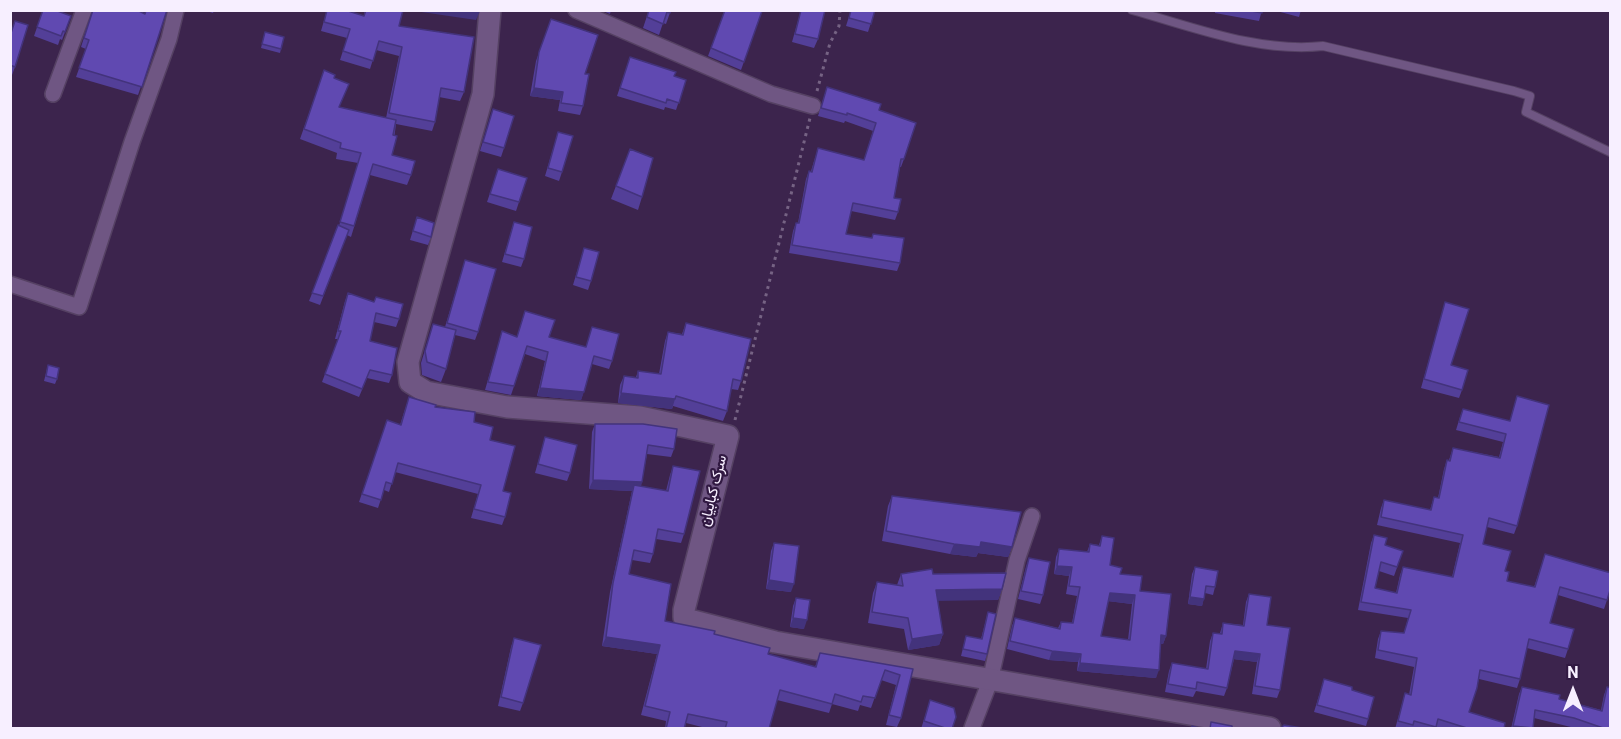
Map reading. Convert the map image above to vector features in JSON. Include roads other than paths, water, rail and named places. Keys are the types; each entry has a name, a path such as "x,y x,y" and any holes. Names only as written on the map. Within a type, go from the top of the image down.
{"street":[{"path":"53,94 84,10"},
{"path":"10,284 79,307 132,142 169,39 176,10"},
{"name":"سرک کبابیان","path":"490,10 483,94 408,362 410,382 426,392 507,407 640,417 728,436 684,617 775,642 1270,729"},
{"path":"576,10 771,94 813,106"},
{"path":"972,729 990,681 1017,560 1032,516"}],"lane":[{"path":"1132,10 1227,36 1296,49 1323,46 1514,91 1530,96 1526,112 1611,152"}]}
